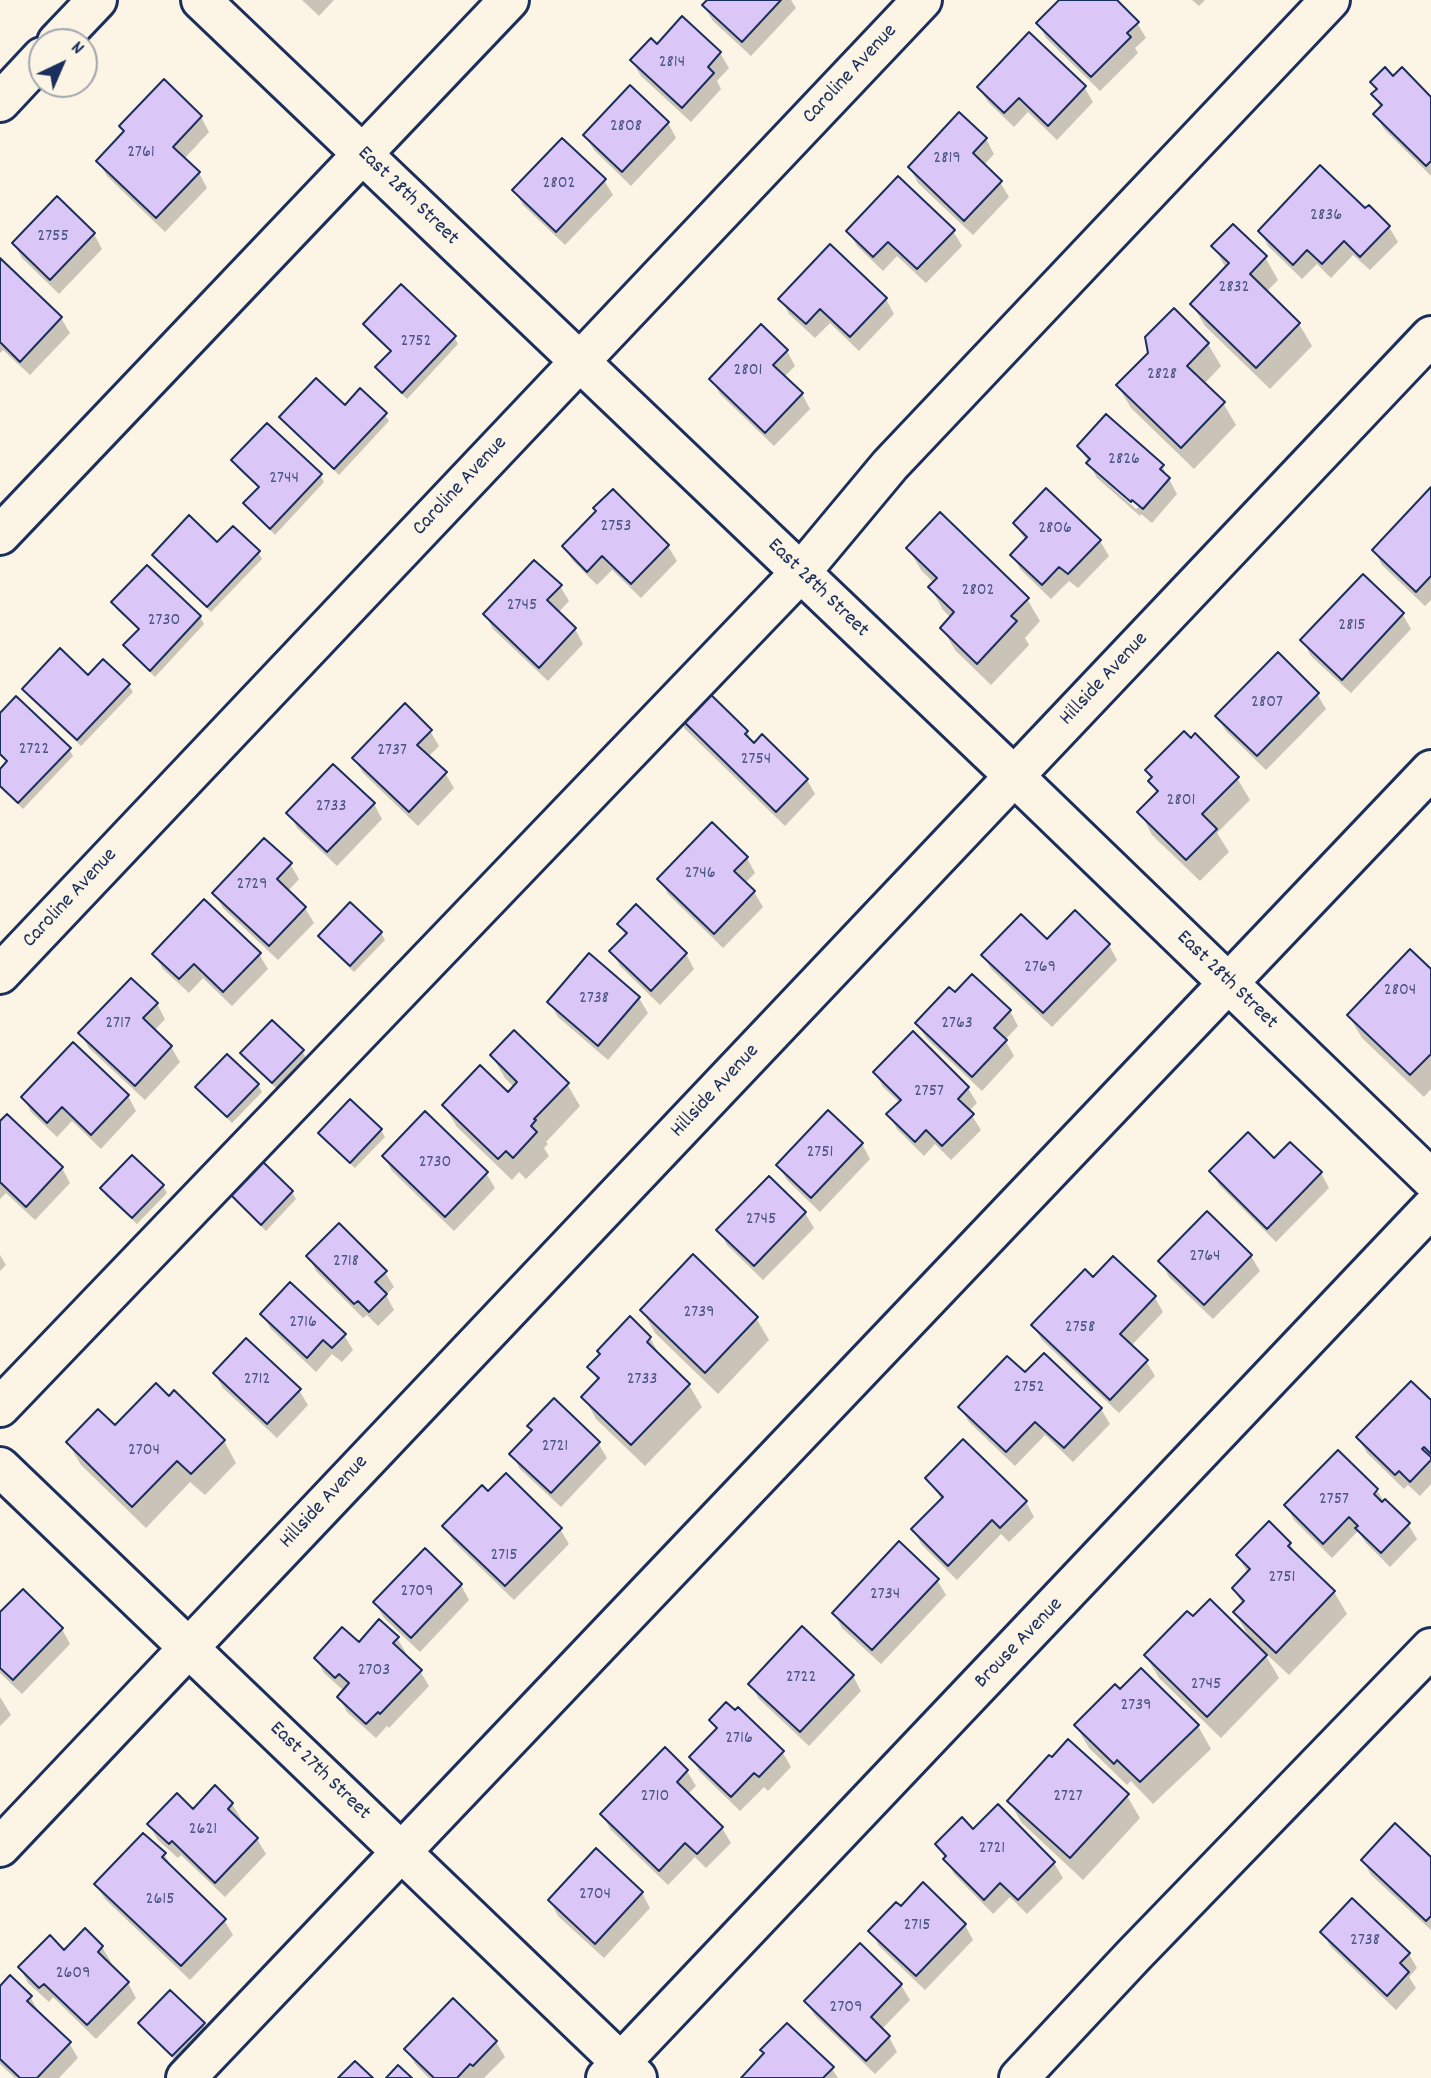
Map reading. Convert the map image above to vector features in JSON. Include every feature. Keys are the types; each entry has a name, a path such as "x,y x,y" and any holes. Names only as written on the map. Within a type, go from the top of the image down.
{"street":[{"path":"70,28 97,0"},
{"name":"East 28th Street","path":"201,0 1014,776 1431,1179"},
{"path":"0,535 509,0"},
{"name":"Caroline Avenue","path":"0,974 922,0"},
{"path":"0,1407 800,573 890,465 1330,0"},
{"path":"0,102 28,72"},
{"name":"Hillside Avenue","path":"0,1847 1431,336"},
{"path":"186,2078 1431,771"},
{"name":"Brouse Avenue","path":"621,2073 1431,1208"},
{"name":"East 27th Street","path":"0,1467 401,1851 621,2073"},
{"path":"1019,2078 1431,1648"}],"building":[{"path":"707,0 781,0 742,42 702,5"},
{"path":"1059,0 1117,0 1139,22 1127,33 1131,37 1091,77 1036,23"},
{"path":"682,16 721,52 708,67 714,73 682,108 630,60 651,38 657,44"},
{"path":"1029,32 1086,86 1048,126 1019,98 1004,113 977,87"},
{"path":"1385,67 1393,76 1402,67 1431,97 1431,161 1426,166 1373,114 1382,105 1371,94 1377,89 1370,82"},
{"path":"164,79 202,116 173,147 200,172 156,218 96,161 124,131 119,126"},
{"path":"630,85 669,122 622,172 583,135"},
{"path":"959,112 987,138 973,153 1002,181 964,221 908,167"},
{"path":"562,138 606,179 556,232 512,190"},
{"path":"1320,165 1365,208 1369,205 1390,226 1360,257 1344,241 1322,264 1307,250 1293,265 1258,231"},
{"path":"898,176 955,230 917,269 888,242 873,257 846,231"},
{"path":"57,196 95,233 50,280 12,243"},
{"path":"1233,224 1267,256 1250,274 1300,323 1256,368 1190,304 1229,263 1211,246"},
{"path":"830,244 887,298 850,337 820,309 806,324 778,299"},
{"path":"0,258 62,317 20,362 0,342"},
{"path":"401,284 456,336 402,393 375,367 391,351 363,324"},
{"path":"1174,308 1209,343 1187,366 1225,402 1181,448 1116,385 1148,353 1145,337"},
{"path":"761,324 788,350 773,365 803,393 765,433 709,379"},
{"path":"316,378 345,405 360,388 387,413 334,469 279,417"},
{"path":"1106,414 1164,465 1160,469 1170,478 1143,509 1086,463 1090,459 1077,446"},
{"path":"267,423 322,474 270,529 243,503 259,487 231,460"},
{"path":"1431,487 1431,576 1416,592 1372,550"},
{"path":"1046,488 1101,540 1068,574 1059,567 1042,585 1010,555 1027,537 1013,523"},
{"path":"613,489 669,545 631,584 602,556 587,572 562,546 596,511 593,508"},
{"path":"940,512 1029,598 1011,616 1017,621 977,664 940,628 954,612 928,587 937,578 906,548"},
{"path":"189,515 217,542 233,526 260,551 207,607 152,555"},
{"path":"534,560 562,585 547,600 576,628 539,668 483,614"},
{"path":"147,565 201,616 150,671 123,645 139,629 111,602"},
{"path":"1363,574 1404,613 1342,680 1300,640"},
{"path":"60,648 88,675 103,659 130,684 77,740 22,689"},
{"path":"1278,652 1319,693 1257,756 1215,716"},
{"path":"702,686 748,731 745,734 754,743 762,734 808,779 776,812 675,713"},
{"path":"16,696 71,748 18,803 0,786 0,769 7,761 0,754 0,713"},
{"path":"405,703 432,730 417,745 447,772 409,812 352,758"},
{"path":"1184,731 1191,738 1195,733 1239,777 1202,814 1217,829 1186,860 1137,812 1158,791 1148,781 1152,777 1145,770"},
{"path":"333,764 375,803 327,852 286,813"},
{"path":"712,822 748,857 734,871 755,891 714,934 657,879"},
{"path":"264,838 292,863 277,879 306,907 269,946 212,893"},
{"path":"204,899 261,953 223,992 194,964 179,979 152,954"},
{"path":"350,902 382,932 350,966 318,936"},
{"path":"636,904 687,953 651,991 609,951 627,933 617,924"},
{"path":"1075,910 1110,944 1043,1013 981,955 1021,914 1047,939"},
{"path":"1410,949 1431,969 1431,1054 1410,1075 1347,1015"},
{"path":"589,953 640,997 598,1046 547,1002"},
{"path":"972,974 1011,1010 994,1028 1007,1040 972,1077 915,1023 949,987 955,992"},
{"path":"131,978 158,1003 143,1018 172,1046 135,1086 78,1033"},
{"path":"272,1020 304,1050 272,1083 240,1053"},
{"path":"514,1030 569,1083 534,1119 536,1120 531,1126 537,1132 513,1158 506,1151 498,1159 442,1105 480,1065 508,1092 517,1082 490,1055"},
{"path":"913,1031 969,1087 958,1099 974,1114 942,1146 926,1130 915,1142 886,1114 901,1100 873,1072"},
{"path":"73,1042 129,1095 91,1135 62,1107 47,1123 21,1097"},
{"path":"227,1054 259,1084 227,1117 195,1087"},
{"path":"350,1099 382,1129 350,1163 318,1133"},
{"path":"828,1110 863,1143 811,1198 776,1165"},
{"path":"425,1111 488,1172 445,1217 382,1156"},
{"path":"7,1114 63,1167 26,1207 0,1182 0,1121"},
{"path":"1248,1132 1274,1158 1290,1142 1322,1172 1267,1229 1209,1171"},
{"path":"132,1155 164,1185 132,1218 100,1188"},
{"path":"262,1161 293,1191 261,1225 230,1194"},
{"path":"769,1176 806,1212 754,1266 716,1230"},
{"path":"1207,1211 1252,1255 1204,1305 1158,1261"},
{"path":"339,1223 387,1271 375,1282 387,1294 369,1312 358,1301 354,1304 306,1256"},
{"path":"693,1254 758,1317 705,1373 640,1310"},
{"path":"1113,1256 1156,1296 1120,1334 1148,1360 1110,1400 1031,1325 1085,1269 1093,1277"},
{"path":"290,1282 346,1334 332,1348 323,1340 307,1358 260,1314"},
{"path":"630,1316 651,1337 647,1342 690,1384 631,1445 581,1397 599,1378 587,1367 600,1354 597,1351"},
{"path":"246,1338 301,1389 267,1424 213,1373"},
{"path":"1044,1353 1102,1408 1064,1448 1035,1422 1006,1452 958,1407 1007,1356 1025,1372"},
{"path":"1411,1381 1431,1400 1431,1454 1424,1447 1422,1449 1431,1460 1410,1482 1399,1471 1395,1475 1356,1437"},
{"path":"156,1383 169,1396 174,1390 225,1440 191,1474 177,1461 132,1507 66,1442 98,1409 115,1425"},
{"path":"554,1398 600,1442 551,1493 509,1454 532,1430 527,1426"},
{"path":"963,1439 1027,1501 1000,1528 992,1520 948,1566 911,1529 943,1497 925,1478"},
{"path":"1338,1450 1378,1489 1374,1494 1382,1502 1385,1499 1410,1523 1381,1553 1355,1528 1358,1526 1349,1517 1323,1544 1284,1505"},
{"path":"506,1473 562,1528 505,1586 442,1526 482,1485 488,1491"},
{"path":"1269,1521 1291,1543 1288,1546 1335,1591 1276,1653 1233,1612 1244,1601 1232,1588 1250,1569 1236,1555"},
{"path":"899,1541 939,1579 872,1650 832,1613"},
{"path":"425,1548 462,1584 411,1638 373,1602"},
{"path":"23,1589 63,1628 13,1680 0,1668 0,1612"},
{"path":"1210,1599 1267,1655 1207,1717 1144,1655 1187,1611 1193,1616"},
{"path":"379,1619 399,1637 393,1643 422,1670 380,1714 378,1712 366,1724 337,1697 349,1683 339,1674 335,1678 314,1658 342,1627 359,1642"},
{"path":"802,1626 854,1675 800,1732 748,1684"},
{"path":"1141,1668 1199,1725 1140,1782 1117,1760 1114,1764 1074,1725 1115,1684 1120,1689"},
{"path":"726,1702 735,1710 738,1707 784,1751 759,1777 754,1773 731,1797 689,1757 717,1728 709,1720"},
{"path":"1068,1739 1129,1794 1070,1858 1007,1801 1049,1755 1052,1757"},
{"path":"665,1747 688,1770 677,1782 723,1827 697,1854 685,1843 659,1871 600,1814"},
{"path":"215,1785 233,1803 228,1809 258,1838 215,1883 172,1841 169,1844 147,1824 177,1793 193,1809"},
{"path":"998,1804 1055,1862 1018,1900 1000,1883 984,1900 943,1859 946,1856 935,1844 962,1817 973,1829"},
{"path":"1395,1823 1431,1857 1431,1916 1426,1921 1361,1860"},
{"path":"143,1833 166,1853 162,1857 226,1919 181,1966 94,1884"},
{"path":"596,1848 643,1892 595,1944 548,1900"},
{"path":"923,1882 966,1924 916,1976 868,1931 896,1902 901,1906"},
{"path":"1352,1898 1410,1953 1400,1963 1409,1972 1387,1996 1320,1932"},
{"path":"85,1928 103,1946 98,1952 129,1982 87,2025 44,1984 39,1988 18,1967 50,1935 64,1950"},
{"path":"860,1943 902,1984 871,2017 890,2036 866,2061 804,2001"},
{"path":"10,1975 32,1996 27,2001 71,2042 37,2078 20,2078 0,2059 0,1986"},
{"path":"170,1990 205,2023 172,2056 138,2023"},
{"path":"453,1998 497,2041 457,2078 434,2078 404,2049"},
{"path":"787,2023 834,2067 823,2078 741,2078 764,2053 760,2050"},
{"path":"355,2061 373,2078 338,2078"},
{"path":"398,2065 412,2078 386,2078"}]}
